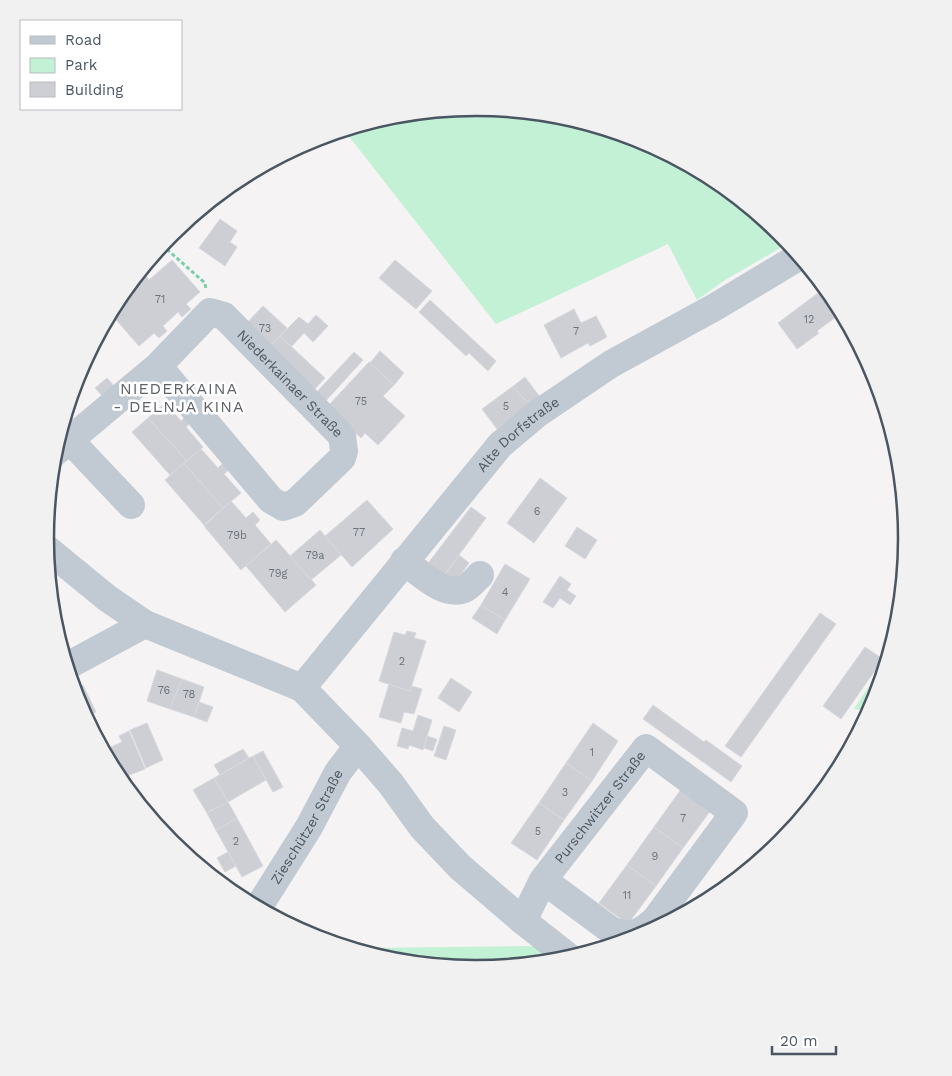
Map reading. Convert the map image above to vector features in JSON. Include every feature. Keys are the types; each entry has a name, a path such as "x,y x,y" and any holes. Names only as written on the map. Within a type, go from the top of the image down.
{"street":[{"name":"Alte Dorfstraße","path":"302,688 500,444 537,414 611,364 715,307 793,260"},
{"path":"66,439 158,366 210,312"},
{"name":"Niederkainaer Straße","path":"158,366 271,500 284,507 295,503 342,458 344,451 342,436 224,316 210,312"},
{"path":"64,445 79,450 131,506"},
{"path":"55,555 107,598 145,624 302,688 358,746 391,784 428,834 460,868 561,951"},
{"path":"404,561 443,589 454,592 467,588 480,575"},
{"path":"73,663 145,624"},
{"name":"Zieschützer Straße","path":"262,902 309,827 338,772 358,746"},
{"name":"Purschwitzer Straße","path":"523,921 544,880 646,748 734,813 654,921"},
{"name":"Purschwitzer Straße","path":"544,880 612,931 622,934"}],"path":[{"path":"168,249 205,283 210,312"}],"green space":[{"path":"476,116 531,119 585,130 638,148 687,172 733,203 782,247 725,280 697,300 668,244 496,324 348,136 421,119"},
{"path":"875,677 862,710 854,709"},
{"path":"538,946 547,954 531,957 476,960 421,957 376,948"}],"building":[{"path":"220,219 237,231 230,242 237,247 225,266 199,248"},
{"path":"172,260 200,292 186,304 191,309 182,317 178,312 163,326 167,331 159,338 154,333 139,346 115,319 146,276 149,280"},
{"path":"395,260 432,291 416,309 379,278"},
{"path":"819,292 836,317 817,331 819,333 797,349 778,323"},
{"path":"430,300 496,361 488,371 469,353 466,356 419,312"},
{"path":"263,306 287,328 266,351 242,328"},
{"path":"574,309 581,323 596,316 607,337 590,346 588,343 561,358 544,325"},
{"path":"316,315 328,326 313,342 304,333 291,347 280,336 299,317 308,324"},
{"path":"280,336 325,378 311,393 266,351"},
{"path":"380,351 404,373 394,385 370,363"},
{"path":"354,352 363,360 323,404 314,395"},
{"path":"369,362 394,385 383,396 405,416 378,445 365,433 361,438 327,407"},
{"path":"525,377 540,397 530,404 512,387"},
{"path":"107,378 117,389 105,399 95,388"},
{"path":"512,387 530,404 497,429 482,409"},
{"path":"165,403 181,421 188,415 193,421 186,427 203,447 187,461 148,418"},
{"path":"148,418 187,461 170,475 132,432"},
{"path":"201,449 218,468 225,461 231,468 224,474 241,493 223,508 184,463"},
{"path":"184,463 223,508 204,525 165,480"},
{"path":"540,478 567,498 534,543 507,523"},
{"path":"367,500 393,529 352,567 325,536"},
{"path":"231,501 246,518 253,512 260,520 255,525 271,544 241,570 204,526"},
{"path":"471,507 486,518 442,578 426,566"},
{"path":"577,527 597,540 585,559 565,546"},
{"path":"320,530 341,555 311,580 290,556"},
{"path":"276,540 316,585 285,612 246,566"},
{"path":"459,555 469,563 454,584 444,576"},
{"path":"505,564 530,579 505,620 481,605"},
{"path":"560,576 571,584 567,590 576,596 570,605 560,598 553,608 543,602"},
{"path":"481,605 505,620 497,634 472,618"},
{"path":"820,613 836,624 741,757 725,746"},
{"path":"407,631 416,633 414,638 426,641 410,691 379,681 394,632 405,635"},
{"path":"865,647 881,658 879,665 841,719 823,706"},
{"path":"157,670 182,679 170,709 147,701"},
{"path":"451,678 472,692 459,712 438,698"},
{"path":"182,679 204,687 194,717 170,709"},
{"path":"389,684 410,691 412,686 422,689 414,714 404,712 401,723 379,717"},
{"path":"83,685 96,712 92,714 81,686"},
{"path":"199,702 213,707 207,722 194,717"},
{"path":"653,705 704,742 706,740 742,766 731,782 643,719"},
{"path":"418,715 432,720 423,750 409,745 408,749 397,746 402,728 413,731"},
{"path":"147,723 163,760 146,768 130,730"},
{"path":"593,723 618,741 592,781 566,763"},
{"path":"444,726 456,730 446,760 434,756"},
{"path":"129,731 145,769 127,776 109,748 122,742 119,736"},
{"path":"427,736 437,739 433,751 424,748"},
{"path":"243,749 249,758 220,775 214,765"},
{"path":"263,751 283,787 273,792 253,756"},
{"path":"253,756 266,780 228,802 214,778"},
{"path":"566,763 592,781 564,820 539,803"},
{"path":"214,778 228,802 207,813 193,790"},
{"path":"682,788 711,810 683,848 654,827"},
{"path":"228,802 237,818 216,830 207,813"},
{"path":"539,803 564,820 537,860 511,843"},
{"path":"237,818 263,866 242,877 216,830"},
{"path":"654,827 683,848 656,886 627,865"},
{"path":"228,852 236,866 225,872 217,858"},
{"path":"627,865 656,886 628,924 599,903"}],"district":[{"name":"NIEDERKAINA - DELNJA KINA","path":"179,397"}]}
